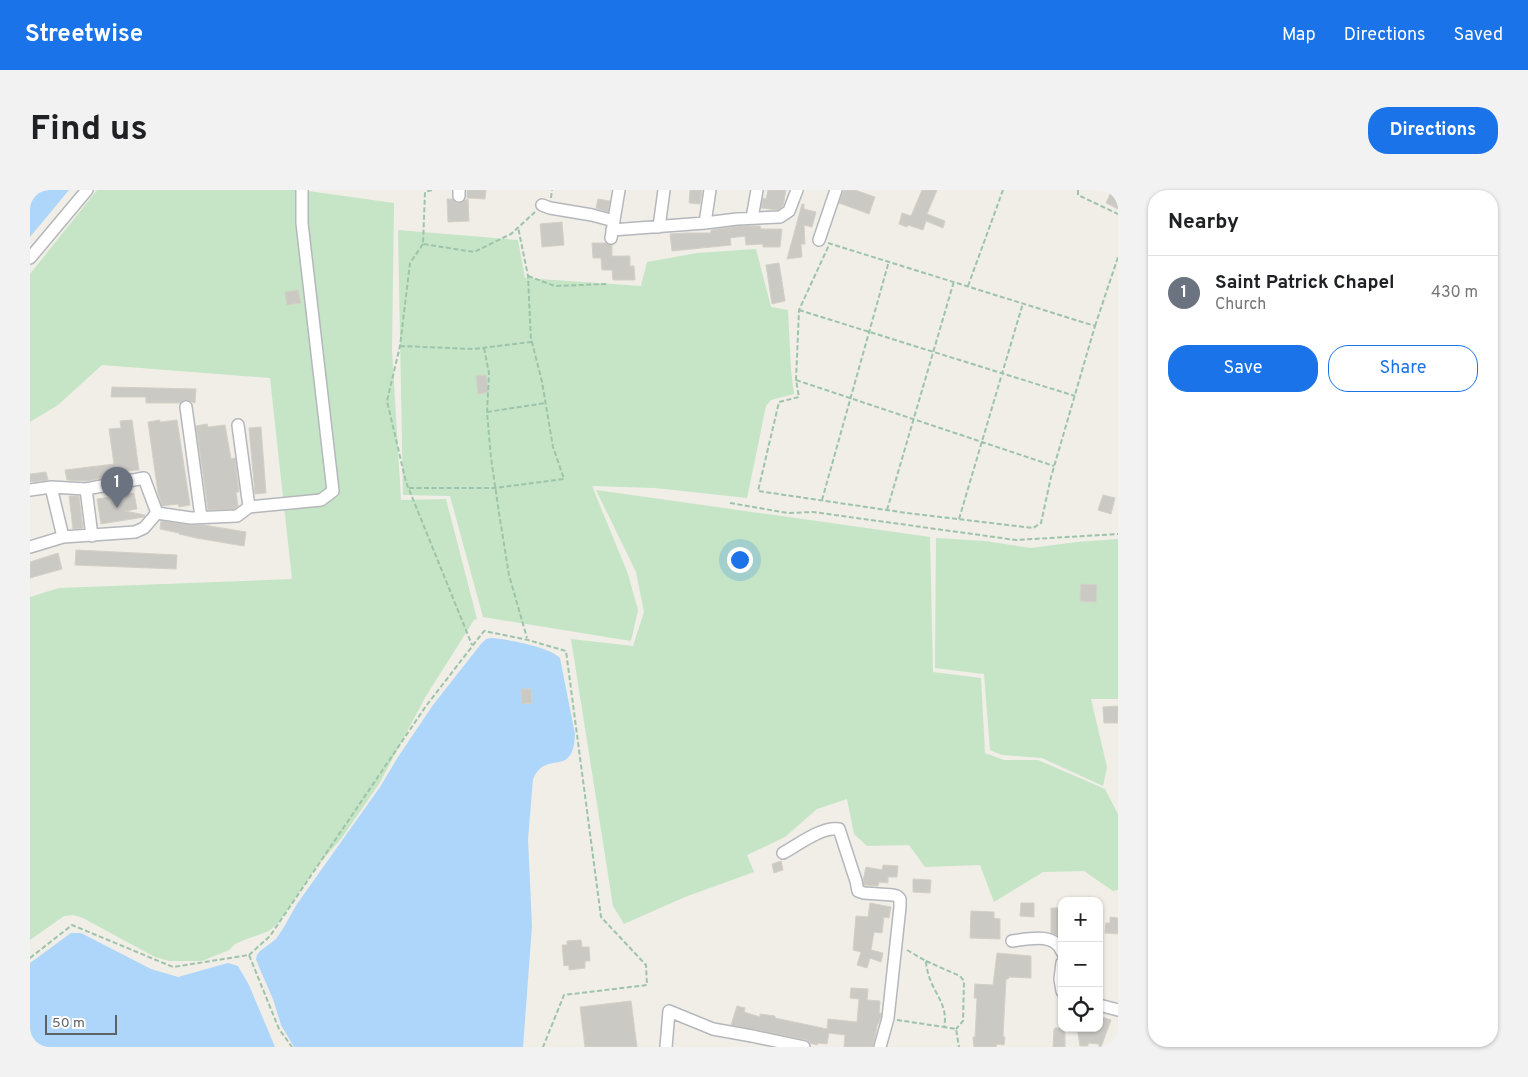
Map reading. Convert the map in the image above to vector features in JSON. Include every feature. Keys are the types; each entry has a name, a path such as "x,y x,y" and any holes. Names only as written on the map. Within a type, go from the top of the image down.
{"street":[{"path":"30,258 87,190"},
{"path":"157,513 191,518 237,516 249,507 320,500 332,492 302,223 302,190"},
{"path":"612,230 619,190"},
{"path":"659,227 664,190"},
{"path":"704,224 710,190"},
{"path":"752,218 757,190"},
{"path":"542,205 592,215 612,230 780,217 789,211 797,190"},
{"path":"824,242 836,190"},
{"path":"186,407 201,517"},
{"path":"238,425 249,507"},
{"path":"30,490 51,487 86,488 144,478 157,513"},
{"path":"51,487 63,537"},
{"path":"86,488 92,536"},
{"path":"30,547 63,537 141,531 157,513"},
{"path":"783,853 815,834 832,828 839,829 858,890 864,893 893,895 900,899 888,1018 880,1047"},
{"path":"1012,941 1034,938 1052,940 1058,945"},
{"path":"1103,1006 1118,1010"},
{"path":"666,1047 669,1011 714,1029 752,1036 784,1045 804,1047"}],"path":[{"path":"432,190 425,192 423,244 410,263 400,346 387,401 408,488 472,646"},
{"path":"968,286 1003,190"},
{"path":"1078,190 1078,195 1118,214"},
{"path":"423,244 474,252 511,234 542,205"},
{"path":"408,488 495,488 564,479 553,447 542,382 531,338 528,276 518,228"},
{"path":"1096,326 824,242 799,310 796,380 799,397 779,402 758,491 887,510 1033,528 1041,523 1054,466 1118,256"},
{"path":"822,500 889,261"},
{"path":"528,276 555,286 607,284"},
{"path":"887,510 954,281"},
{"path":"959,519 1023,303"},
{"path":"799,310 1075,396"},
{"path":"400,346 473,349 532,342 531,338"},
{"path":"484,348 489,373 487,412 495,488 509,576 528,640"},
{"path":"796,380 1054,466"},
{"path":"487,412 546,403"},
{"path":"730,503 788,513 814,512 1016,540 1118,534"},
{"path":"30,958 72,925 173,967 249,955 270,936 426,706 484,631 528,640 566,651 601,917 646,965 648,985 564,995 543,1047"},
{"path":"897,942 926,961 960,976 964,981 963,1021 956,1029"},
{"path":"249,955 279,1029 292,1047"},
{"path":"926,961 928,974 945,1009 944,1027"},
{"path":"888,1018 956,1029"},
{"path":"956,1029 959,1047"}],"green space":[{"path":"97,190 301,190 394,203 392,350 401,500 446,499 477,619 474,620 426,696 379,784 341,839 317,866 279,922 269,931 235,944 229,950 202,961 169,961 155,957 83,918 73,915 64,916 30,940 30,597 59,588 292,579 270,378 102,365 58,405 30,422 30,274"},
{"path":"398,230 518,240 525,278 641,286 647,262 697,253 756,249 771,307 788,310 794,394 771,400 766,406 747,498 655,488 592,486 628,574 638,610 631,641 483,617 450,496 403,495"},
{"path":"596,490 930,537 933,672 981,678 985,753 1004,760 1038,760 1105,789 1118,814 1118,890 1113,891 1084,871 1043,872 994,902 980,865 925,867 909,845 867,846 854,834 847,799 817,809 785,837 747,855 754,872 685,897 624,924 613,906 571,639 633,646 644,612 636,572"},
{"path":"936,538 985,541 1031,548 1118,539 1118,699 1091,699 1107,767 1103,786 1042,758 1002,755 990,750 984,674 935,668"}],"water":[{"path":"30,190 69,190 30,237"},
{"path":"491,638 538,647 560,658 575,734 570,756 565,760 545,765 533,779 528,839 532,926 523,1047 294,1047 281,1025 273,999 256,959 257,955 276,939 297,904 380,787 433,705 481,644 486,639"},
{"path":"71,933 81,933 151,969 178,977 228,963 238,966 249,985 275,1047 30,1047 30,963"}],"building":[{"path":"467,190 486,190 485,199 467,198"},
{"path":"690,190 702,190 700,204 689,203"},
{"path":"768,190 786,190 783,206 778,210 761,208 763,198 766,199"},
{"path":"844,190 855,190 875,197 869,214 839,203"},
{"path":"922,190 937,190 927,214 945,221 943,228 926,221 923,230 899,224 902,213 911,216"},
{"path":"1112,190 1118,190 1118,209 1106,203"},
{"path":"447,199 452,199 459,203 468,199 469,221 448,222"},
{"path":"598,199 610,201 608,212 596,208"},
{"path":"802,204 804,204 804,209 816,212 812,227 804,225 805,244 801,244 802,257 787,259"},
{"path":"562,222 564,245 542,247 540,224"},
{"path":"738,226 782,229 780,247 763,247 763,244 746,245 745,236 730,238 731,245 672,251 670,234 711,233 711,230"},
{"path":"592,243 612,245 612,256 630,256 630,266 634,266 635,280 613,280 612,270 602,270 601,258 593,258"},
{"path":"779,263 785,301 772,304 766,265"},
{"path":"298,290 301,303 287,305 285,292"},
{"path":"486,375 488,392 478,394 476,376"},
{"path":"112,387 196,389 195,403 185,400 180,403 146,403 146,397 111,397"},
{"path":"132,420 139,470 125,471 126,474 86,481 67,480 65,470 114,464 109,429 121,428 120,421"},
{"path":"160,420 160,422 177,420 190,505 179,507 178,504 162,506 158,493 148,422"},
{"path":"207,424 208,427 225,425 231,459 235,458 239,492 236,492 238,506 234,509 208,510 196,426"},
{"path":"261,427 266,493 255,494 249,428"},
{"path":"46,472 48,480 30,482 30,474"},
{"path":"134,493 137,509 125,511 145,515 144,517 101,524 97,499"},
{"path":"1103,495 1115,498 1111,514 1098,510"},
{"path":"69,496 79,496 83,528 73,529"},
{"path":"161,521 204,525 246,532 244,546 196,538 160,529"},
{"path":"76,550 177,555 176,569 75,565"},
{"path":"58,553 62,569 30,578 30,562"},
{"path":"1081,584 1097,585 1096,602 1080,601"},
{"path":"521,689 531,689 532,703 522,704"},
{"path":"1118,706 1118,723 1104,723 1103,707"},
{"path":"781,861 783,870 774,873 772,864"},
{"path":"883,865 898,866 897,877 888,877 888,883 879,882 878,886 864,885 863,880 866,867 882,870"},
{"path":"913,879 931,880 930,893 913,892"},
{"path":"870,903 891,907 889,918 884,917 882,933 874,932 871,950 883,953 881,962 870,958 867,968 857,965 861,952 853,950 856,916 868,917"},
{"path":"1021,903 1034,903 1034,917 1020,916"},
{"path":"1051,908 1058,908 1058,936 1051,933"},
{"path":"971,911 994,912 994,918 1000,919 1000,939 970,938"},
{"path":"1110,917 1118,918 1118,934 1105,933 1106,923 1110,923"},
{"path":"581,940 582,947 589,947 590,961 585,961 585,968 569,970 569,965 564,966 562,945 567,945 567,941"},
{"path":"997,953 1031,956 1031,978 1009,977 1006,979 1004,1045 974,1047 973,1037 975,1037 977,998 974,998 975,984 993,985"},
{"path":"851,988 868,989 867,1000 880,1001 879,1013 881,1013 881,1017 877,1026 873,1047 844,1047 845,1035 829,1033 827,1044 818,1043 817,1045 806,1040 731,1025 737,1006 745,1008 744,1012 760,1017 760,1014 775,1016 775,1018 827,1029 828,1019 857,1022 859,999 850,998"},
{"path":"631,1001 637,1047 585,1047 580,1007"},
{"path":"1103,1017 1111,1020 1101,1047 1099,1047 1099,1044 1088,1043 1088,1046 1080,1046 1078,1032 1103,1032"},
{"path":"1058,1028 1058,1032 1065,1032 1065,1047 1053,1047 1054,1029"}],"place":[{"name":"Saint Patrick Chapel","path":"117,508"}]}
